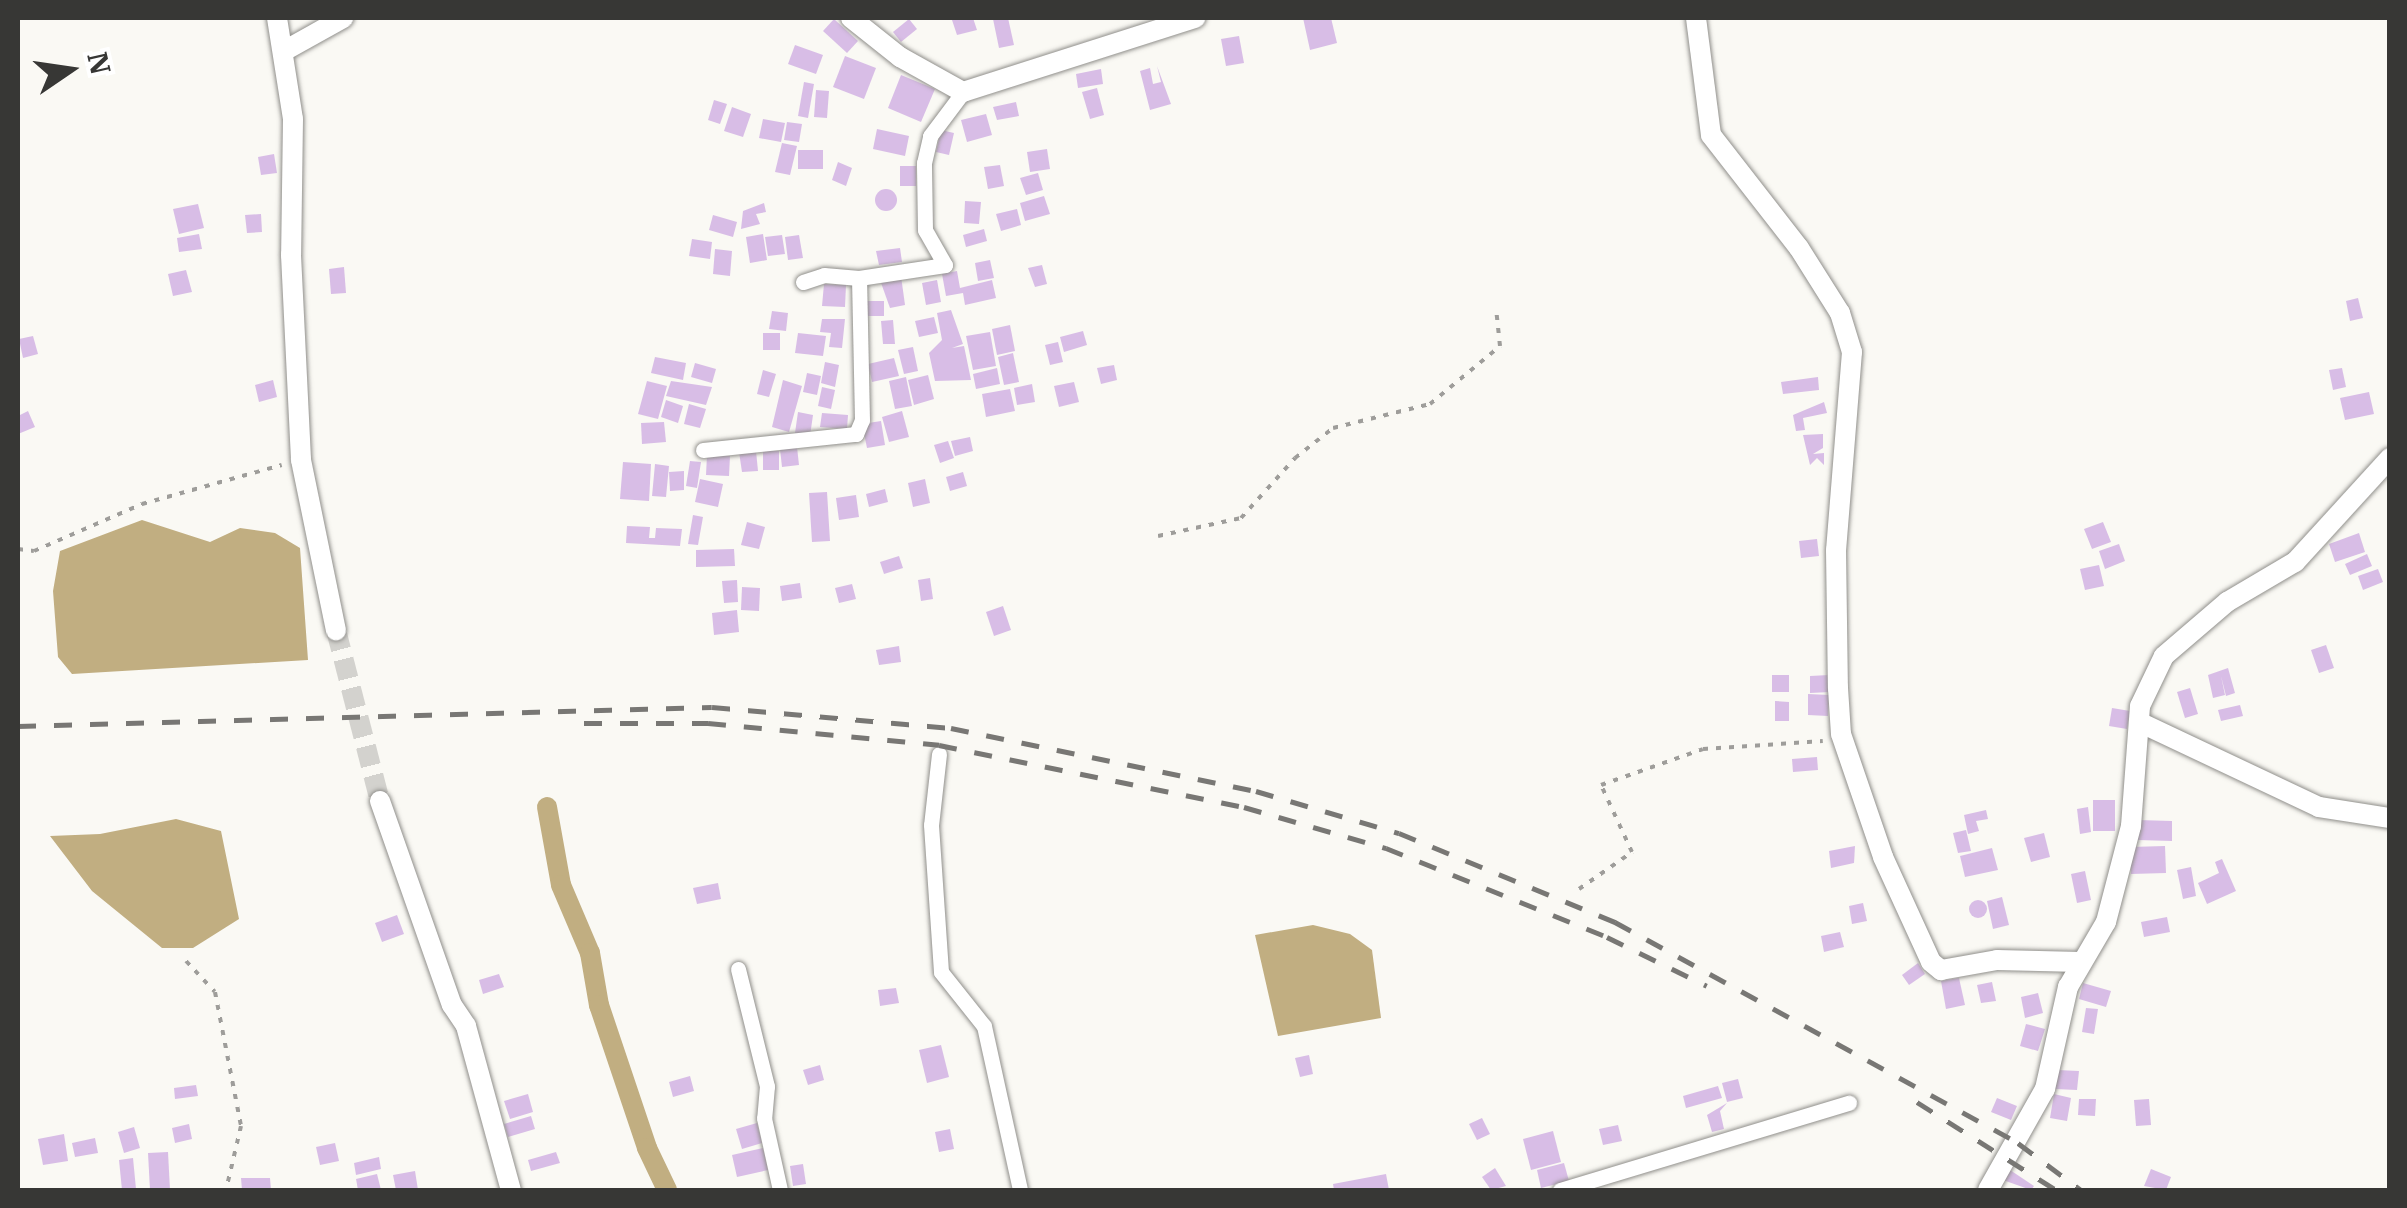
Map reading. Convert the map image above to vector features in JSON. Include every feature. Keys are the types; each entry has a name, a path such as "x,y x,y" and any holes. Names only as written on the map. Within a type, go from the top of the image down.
{"street":[{"path":"277,18 293,118 291,255 301,460 336,630"},
{"path":"284,51 343,18"},
{"path":"850,18 900,56 963,92"},
{"path":"803,282 824,274 859,278 944,265 924,230 924,163 930,136 963,92 1195,18"},
{"path":"1696,18 1711,135 1800,248 1840,313 1852,352 1836,550 1843,739 1882,857 1930,962 1952,972 1997,960 2081,962 2090,957 2106,922 2131,826 2140,706 2164,656 2227,602 2295,562 2390,458"},
{"path":"704,450 856,434 862,420 859,278"},
{"path":"2139,722 2319,806 2390,818"},
{"path":"939,754 931,824 941,972 984,1026 1020,1190"},
{"path":"380,802 452,1006 466,1026 511,1190"},
{"path":"1988,1190 2045,1090 2068,987 2081,962"},
{"path":"738,969 767,1086 764,1118 780,1190"},
{"path":"1560,1190 1849,1103"}],"path":[{"path":"1158,536 1241,518 1295,458 1333,428 1430,404 1500,346 1496,310"},
{"path":"18,548 34,551 142,504 301,460"},
{"path":"1579,889 1632,852 1601,785 1703,748 1843,739"},
{"path":"186,961 215,992 241,1126 226,1190"}],"shaded area":[{"path":"142,520 210,542 240,528 275,533 300,548 308,660 72,674 58,657 53,591 60,551"},
{"path":"176,819 221,831 239,919 193,948 162,948 92,891 50,836 100,834"},
{"path":"1313,925 1350,934 1372,950 1381,1018 1278,1036 1255,935"}],"building":[{"path":"973,18 977,30 957,35 952,20"},
{"path":"1008,18 1014,45 999,48 993,19"},
{"path":"1303,18 1331,18 1337,43 1310,50"},
{"path":"834,19 858,41 847,53 823,31"},
{"path":"909,19 917,29 901,42 893,32"},
{"path":"1239,36 1244,63 1226,66 1221,39"},
{"path":"795,45 823,55 816,74 788,64"},
{"path":"845,56 876,68 864,99 833,87"},
{"path":"1157,66 1171,104 1150,110 1140,71 1150,68 1153,84 1161,82"},
{"path":"1101,69 1103,84 1078,88 1076,74"},
{"path":"901,75 935,89 921,122 888,108"},
{"path":"804,82 814,84 808,118 798,116"},
{"path":"1097,88 1104,115 1090,119 1082,92"},
{"path":"816,90 829,91 827,118 814,117"},
{"path":"714,100 727,104 720,124 708,120"},
{"path":"1016,102 1019,116 997,120 993,107"},
{"path":"732,107 751,114 743,137 724,131"},
{"path":"986,114 992,135 967,142 961,120"},
{"path":"763,119 785,123 781,142 759,138"},
{"path":"787,122 802,124 799,142 784,140"},
{"path":"877,129 909,136 905,156 873,149"},
{"path":"941,130 954,133 949,155 936,152"},
{"path":"782,143 797,146 790,175 775,172"},
{"path":"1047,149 1050,169 1030,172 1027,152"},
{"path":"798,150 823,150 823,169 798,169"},
{"path":"274,154 277,173 261,175 258,157"},
{"path":"838,162 852,168 846,186 832,180"},
{"path":"1000,165 1004,186 988,189 984,167"},
{"path":"900,166 916,166 916,186 900,186"},
{"path":"1038,173 1043,190 1026,195 1020,178"},
{"path":"886,189 894,192 894,208 886,211 878,208 875,200 878,192"},
{"path":"1044,196 1050,214 1025,221 1020,203"},
{"path":"965,201 981,202 979,224 964,223"},
{"path":"764,203 766,212 756,214 760,224 741,229 743,211"},
{"path":"198,204 204,228 179,234 173,209"},
{"path":"1017,209 1021,225 1001,231 996,214"},
{"path":"261,214 262,232 247,233 245,215"},
{"path":"713,215 737,222 733,237 709,230"},
{"path":"984,229 987,241 966,247 963,235"},
{"path":"199,234 202,249 179,252 177,238"},
{"path":"763,234 767,260 750,263 746,237"},
{"path":"782,235 785,254 768,256 765,237"},
{"path":"799,235 803,258 788,260 785,237"},
{"path":"692,239 712,242 710,259 689,256"},
{"path":"900,248 902,262 879,265 876,251"},
{"path":"715,249 732,251 730,276 713,274"},
{"path":"990,260 994,278 978,281 975,263"},
{"path":"1042,265 1047,284 1035,287 1028,268"},
{"path":"344,267 346,293 331,294 329,269"},
{"path":"186,270 192,292 173,296 168,274"},
{"path":"957,271 960,288 992,280 996,298 965,305 963,293 946,296 942,274"},
{"path":"901,276 905,305 890,308 880,280"},
{"path":"937,280 941,302 926,305 922,283"},
{"path":"824,284 846,285 845,307 822,306"},
{"path":"2358,298 2363,318 2350,321 2346,301"},
{"path":"866,301 884,301 884,316 866,316"},
{"path":"951,310 963,344 952,348 964,346 971,380 935,381 929,353 942,340 937,313"},
{"path":"772,311 788,313 786,331 769,329"},
{"path":"934,317 938,333 919,337 915,321"},
{"path":"822,319 845,319 842,348 829,347 831,333 820,332"},
{"path":"893,320 895,344 883,344 881,321"},
{"path":"1010,325 1015,351 997,355 992,329"},
{"path":"1083,331 1087,345 1064,352 1060,337"},
{"path":"990,332 996,366 973,370 966,336"},
{"path":"763,333 780,333 780,350 763,350"},
{"path":"798,333 826,336 823,356 795,353"},
{"path":"33,336 38,354 23,358 19,339"},
{"path":"1058,342 1063,362 1050,365 1045,345"},
{"path":"913,347 918,371 904,374 898,350"},
{"path":"1013,353 1019,382 1004,385 998,357"},
{"path":"655,357 686,363 683,380 651,373"},
{"path":"894,358 899,376 872,382 868,364"},
{"path":"825,362 839,365 835,387 821,383"},
{"path":"695,363 716,369 712,383 691,377"},
{"path":"1114,365 1117,380 1101,384 1097,368"},
{"path":"997,368 1000,384 976,389 973,374"},
{"path":"2342,368 2346,387 2333,390 2329,370"},
{"path":"763,370 776,374 769,397 757,394"},
{"path":"807,373 821,376 817,395 803,392"},
{"path":"928,375 934,399 914,405 908,380"},
{"path":"906,377 912,406 895,409 889,381"},
{"path":"1818,377 1819,390 1783,394 1781,382"},
{"path":"273,380 277,397 259,402 255,385"},
{"path":"783,380 802,386 789,432 772,427"},
{"path":"647,381 667,386 658,419 638,414"},
{"path":"671,381 712,387 706,405 666,396"},
{"path":"1074,382 1079,402 1059,407 1054,386"},
{"path":"1032,384 1035,402 1017,405 1014,388"},
{"path":"822,387 835,390 831,409 818,406"},
{"path":"1010,389 1015,411 986,417 982,394"},
{"path":"2369,392 2374,414 2345,420 2340,398"},
{"path":"666,400 683,406 678,423 661,417"},
{"path":"1824,402 1827,413 1803,418 1805,430 1796,431 1793,415"},
{"path":"689,404 706,409 700,428 684,424"},
{"path":"28,411 35,427 18,434 18,416"},
{"path":"902,411 909,437 889,442 882,417"},
{"path":"798,412 813,415 810,436 795,433"},
{"path":"822,413 848,415 847,429 820,427"},
{"path":"881,421 885,445 867,448 862,424"},
{"path":"664,422 666,442 642,444 641,423"},
{"path":"1823,434 1823,448 1813,454 1824,453 1824,465 1817,458 1810,465 1803,435"},
{"path":"970,437 973,451 955,456 951,441"},
{"path":"948,441 954,458 940,463 934,445"},
{"path":"797,447 799,465 782,467 780,449"},
{"path":"756,451 758,471 742,472 739,452"},
{"path":"763,451 779,451 779,470 763,470"},
{"path":"707,455 730,456 729,476 706,475"},
{"path":"690,461 701,462 697,488 686,486"},
{"path":"623,462 651,464 649,501 620,499"},
{"path":"655,464 669,466 666,497 652,496"},
{"path":"684,471 684,490 670,491 669,472"},
{"path":"963,472 967,486 950,491 946,477"},
{"path":"700,479 723,484 718,507 695,502"},
{"path":"925,479 930,503 913,507 908,483"},
{"path":"885,489 888,502 869,507 866,494"},
{"path":"827,492 830,541 812,542 809,493"},
{"path":"856,495 859,517 839,520 836,498"},
{"path":"693,515 703,517 698,545 688,544"},
{"path":"747,522 765,527 759,549 741,545"},
{"path":"2103,522 2111,542 2092,549 2084,529"},
{"path":"627,526 650,527 649,538 655,538 656,528 682,529 680,546 626,543"},
{"path":"2359,533 2365,552 2335,562 2329,544"},
{"path":"1817,539 1819,556 1801,558 1799,541"},
{"path":"2119,544 2125,561 2105,569 2099,551"},
{"path":"734,549 735,566 696,567 696,550"},
{"path":"2367,554 2372,566 2350,575 2345,564"},
{"path":"899,556 903,568 884,574 880,562"},
{"path":"2099,565 2104,586 2085,590 2080,569"},
{"path":"2378,569 2383,582 2363,590 2358,576"},
{"path":"930,578 933,599 921,601 918,580"},
{"path":"737,580 738,602 724,603 722,581"},
{"path":"800,583 802,598 782,601 780,586"},
{"path":"852,584 856,599 839,603 835,588"},
{"path":"742,587 760,588 759,611 741,610"},
{"path":"1003,606 1011,630 994,636 986,612"},
{"path":"737,610 739,632 714,635 712,613"},
{"path":"2326,645 2334,668 2319,673 2311,650"},
{"path":"899,646 901,662 879,665 876,650"},
{"path":"2228,668 2235,693 2226,696 2221,676 2225,695 2213,698 2208,675"},
{"path":"1772,675 1789,675 1789,692 1772,692"},
{"path":"1829,675 1830,692 1810,693 1810,676"},
{"path":"2190,688 2198,714 2185,718 2177,692"},
{"path":"1808,694 1829,695 1828,716 1808,715"},
{"path":"1775,701 1789,702 1789,721 1775,721"},
{"path":"2240,705 2243,716 2221,721 2218,710"},
{"path":"2112,708 2130,711 2127,729 2109,726"},
{"path":"1817,757 1818,770 1793,772 1792,759"},
{"path":"2093,800 2115,800 2115,831 2093,831"},
{"path":"2088,807 2091,832 2080,834 2077,809"},
{"path":"1986,810 1988,819 1976,821 1979,831 1968,834 1964,815"},
{"path":"2138,820 2172,821 2172,841 2137,840"},
{"path":"1966,830 1971,851 1958,853 1953,833"},
{"path":"2044,833 2050,857 2031,862 2024,838"},
{"path":"1855,846 1854,863 1831,868 1829,851"},
{"path":"2165,846 2166,873 2131,874 2130,847"},
{"path":"1992,848 1998,870 1965,877 1960,856"},
{"path":"2222,859 2236,891 2207,904 2198,883 2219,873 2215,862"},
{"path":"2191,867 2196,896 2183,899 2177,870"},
{"path":"2085,871 2091,900 2077,903 2071,874"},
{"path":"718,883 721,899 697,904 693,888"},
{"path":"2002,897 2009,925 1993,929 1987,901"},
{"path":"1978,900 1985,902 1985,916 1978,918 1971,916 1969,909 1971,902"},
{"path":"1863,903 1867,921 1852,924 1849,906"},
{"path":"397,915 404,934 382,942 375,923"},
{"path":"2167,917 2170,932 2144,937 2141,922"},
{"path":"1840,932 1844,947 1824,952 1821,936"},
{"path":"1918,963 1925,974 1909,985 1902,975"},
{"path":"499,974 504,987 483,994 479,980"},
{"path":"1959,978 1965,1005 1946,1009 1941,981"},
{"path":"1992,982 1996,1001 1981,1003 1977,985"},
{"path":"2083,983 2111,991 2106,1007 2079,999"},
{"path":"896,988 899,1003 880,1006 878,990"},
{"path":"2038,993 2043,1013 2025,1018 2021,997"},
{"path":"2086,1008 2098,1009 2094,1034 2082,1032"},
{"path":"2026,1024 2045,1029 2038,1051 2020,1046"},
{"path":"941,1045 949,1077 927,1083 919,1050"},
{"path":"1309,1055 1313,1074 1300,1077 1295,1058"},
{"path":"820,1065 824,1080 808,1085 803,1070"},
{"path":"2057,1070 2079,1071 2077,1090 2055,1089"},
{"path":"690,1076 694,1091 673,1097 669,1082"},
{"path":"1738,1079 1743,1098 1727,1102 1722,1083"},
{"path":"196,1085 198,1096 175,1099 174,1088"},
{"path":"1718,1086 1722,1098 1686,1108 1683,1096"},
{"path":"528,1094 533,1112 510,1119 504,1101"},
{"path":"2054,1094 2071,1098 2067,1121 2050,1118"},
{"path":"1997,1098 2017,1106 2011,1120 1991,1112"},
{"path":"2079,1099 2096,1099 2095,1116 2078,1115"},
{"path":"2149,1099 2151,1125 2136,1126 2134,1100"},
{"path":"1727,1103 1720,1111 1724,1129 1712,1132 1707,1115"},
{"path":"531,1116 535,1129 508,1137 504,1124"},
{"path":"1482,1118 1490,1134 1477,1140 1469,1124"},
{"path":"757,1123 762,1143 742,1149 736,1129"},
{"path":"189,1124 192,1139 175,1143 172,1128"},
{"path":"1618,1125 1622,1141 1603,1145 1599,1129"},
{"path":"134,1127 140,1148 124,1153 118,1132"},
{"path":"950,1129 954,1149 939,1152 935,1132"},
{"path":"1553,1131 1561,1162 1531,1170 1523,1139"},
{"path":"64,1134 68,1161 43,1165 38,1139"},
{"path":"95,1138 98,1153 75,1157 72,1143"},
{"path":"335,1143 339,1161 320,1165 316,1147"},
{"path":"763,1148 768,1170 737,1177 732,1155"},
{"path":"168,1152 170,1190 150,1190 148,1153"},
{"path":"556,1152 560,1163 531,1171 528,1160"},
{"path":"379,1157 381,1169 356,1175 354,1163"},
{"path":"133,1158 136,1189 122,1190 119,1160"},
{"path":"1564,1163 1569,1181 1541,1188 1537,1170"},
{"path":"803,1164 806,1184 793,1186 790,1166"},
{"path":"1495,1168 1506,1186 1491,1190 1482,1177"},
{"path":"2151,1169 2171,1177 2166,1190 2144,1186"},
{"path":"2010,1170 2034,1186 2031,1190 2003,1180"},
{"path":"415,1171 418,1190 396,1190 393,1175"},
{"path":"377,1174 381,1190 358,1190 356,1179"},
{"path":"1386,1174 1389,1190 1334,1190 1333,1184"},
{"path":"241,1178 270,1178 271,1190 242,1190"}],"waterway":[{"path":"547,807 561,885 590,953 599,1005 647,1148 667,1190"}],"tunnel":[{"path":"336,630 380,801"}],"railway":[{"path":"18,726 712,707 951,728 1256,791 1399,833 1615,922 2018,1143 2081,1190"},
{"path":"584,723 708,723 939,745 1244,807 1386,848 1607,937 1707,986"},
{"path":"1917,1102 2056,1190"}]}
